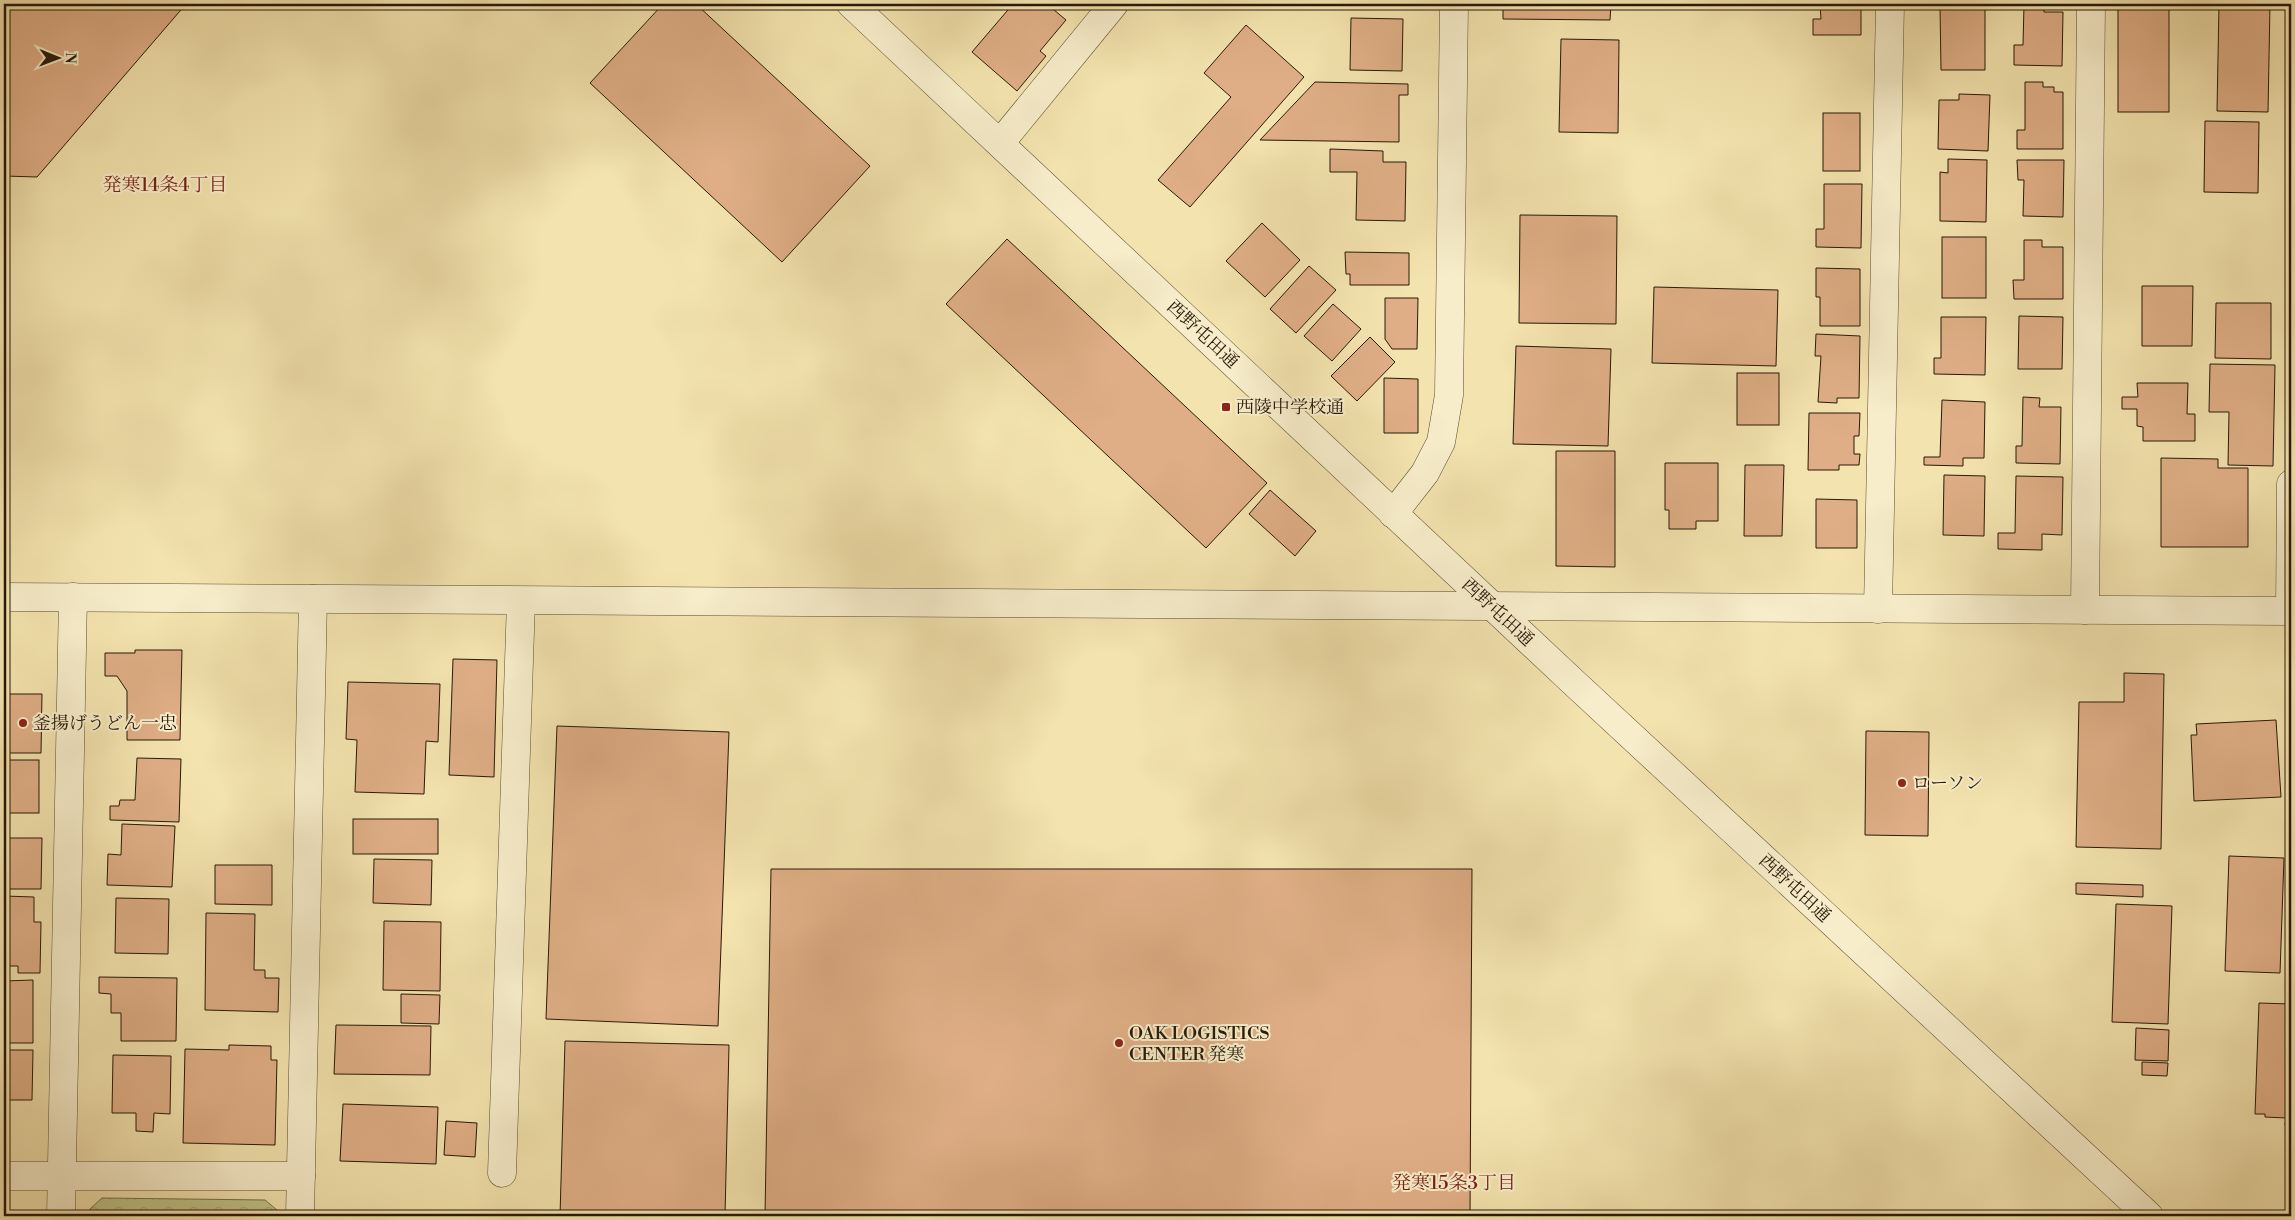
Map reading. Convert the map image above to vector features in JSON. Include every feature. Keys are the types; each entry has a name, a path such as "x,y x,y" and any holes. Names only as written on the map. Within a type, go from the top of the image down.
{"street":[{"name":"西野屯田通","path":"851,4 1001,142 1393,514 2149,1216"},
{"path":"1001,142 1114,4"},
{"path":"1393,514 1425,473 1441,442 1449,394 1454,4"},
{"path":"1878,609 1890,4"},
{"path":"2085,610 2092,4"},
{"path":"4,596 2291,612 2291,484"},
{"path":"61,1216 73,597"},
{"path":"300,1216 313,599"},
{"path":"502,1173 521,600"},
{"path":"4,1176 301,1176"}],"green space":[{"path":"102,1198 265,1200 277,1210 276,1216 90,1216 90,1209"}],"building":[{"path":"4,4 186,4 37,177 4,176"},
{"path":"663,4 696,4 870,166 782,262 590,83"},
{"path":"1013,4 1047,4 1066,20 1040,51 1046,56 1017,91 972,52"},
{"path":"1503,4 1611,4 1610,20 1503,19"},
{"path":"1820,4 1861,4 1861,35 1813,35 1813,19 1821,19"},
{"path":"2118,4 2169,4 2169,112 2118,112"},
{"path":"2219,4 2270,4 2268,112 2217,111"},
{"path":"2024,5 2044,6 2044,12 2063,12 2062,66 2014,65 2014,45 2023,45"},
{"path":"1940,7 1985,7 1985,70 1941,70"},
{"path":"1351,18 1403,19 1402,71 1350,70"},
{"path":"1246,25 1304,77 1190,207 1158,180 1231,97 1204,73"},
{"path":"1561,39 1619,40 1618,133 1559,132"},
{"path":"1315,82 1408,84 1408,95 1399,95 1399,142 1260,140"},
{"path":"2025,82 2043,82 2043,87 2054,87 2054,92 2063,92 2063,149 2017,149 2017,130 2025,130"},
{"path":"1959,94 1990,95 1988,151 1938,149 1939,100 1959,100"},
{"path":"1823,113 1860,113 1860,171 1823,171"},
{"path":"2205,121 2259,122 2258,193 2204,192"},
{"path":"1330,149 1383,151 1383,162 1406,162 1405,221 1356,220 1357,172 1330,172"},
{"path":"1948,159 1987,160 1986,222 1940,221 1940,172 1948,173"},
{"path":"2017,160 2064,160 2063,217 2023,216 2024,180 2018,180"},
{"path":"1824,184 1862,184 1861,248 1816,247 1816,229 1824,229"},
{"path":"1520,215 1617,216 1616,324 1519,323"},
{"path":"1262,223 1300,260 1265,297 1226,261"},
{"path":"1942,237 1986,237 1986,298 1942,298"},
{"path":"1007,239 1267,483 1206,548 946,304"},
{"path":"2024,240 2042,240 2042,247 2063,247 2063,299 2014,299 2013,280 2024,280"},
{"path":"1345,252 1409,253 1409,285 1350,285 1350,274 1346,274"},
{"path":"1309,266 1336,290 1296,333 1270,309"},
{"path":"1816,268 1860,269 1860,326 1820,326 1820,297 1816,297"},
{"path":"2142,286 2193,286 2192,346 2142,346"},
{"path":"1654,287 1778,290 1776,366 1652,363"},
{"path":"1385,298 1418,298 1417,349 1392,349 1385,339"},
{"path":"2216,303 2271,303 2271,359 2215,358"},
{"path":"1333,304 1361,329 1332,361 1304,336"},
{"path":"2019,316 2063,317 2062,369 2018,369"},
{"path":"1941,317 1986,317 1985,375 1934,374 1934,358 1941,358"},
{"path":"1816,334 1860,336 1859,398 1837,398 1837,403 1818,402 1821,356 1815,356"},
{"path":"1370,337 1395,362 1357,401 1331,376"},
{"path":"1516,346 1611,349 1608,446 1513,444"},
{"path":"2210,364 2275,365 2273,466 2228,465 2229,412 2209,412"},
{"path":"1737,373 1779,373 1779,425 1737,425"},
{"path":"1384,378 1418,379 1418,433 1384,433"},
{"path":"2137,383 2188,383 2187,414 2195,414 2195,441 2143,441 2143,427 2137,426 2137,409 2122,409 2122,397 2138,397"},
{"path":"2023,397 2040,398 2039,407 2061,407 2060,464 2016,463 2016,446 2022,446"},
{"path":"1942,400 1985,402 1984,458 1963,458 1963,466 1924,465 1924,457 1940,457"},
{"path":"1809,413 1860,413 1859,436 1854,436 1854,454 1860,454 1859,465 1839,465 1839,470 1808,470"},
{"path":"1556,451 1615,451 1615,567 1556,566"},
{"path":"2161,458 2218,459 2218,468 2248,468 2248,547 2161,547"},
{"path":"1665,463 1718,463 1718,521 1696,521 1696,529 1669,529 1669,510 1665,510"},
{"path":"1745,465 1784,465 1782,536 1744,536"},
{"path":"1944,475 1985,476 1984,536 1943,535"},
{"path":"2016,476 2063,477 2062,535 2042,534 2042,550 1998,549 1998,533 2015,533"},
{"path":"1270,490 1316,531 1295,556 1249,514"},
{"path":"1816,499 1857,500 1857,548 1816,548"},
{"path":"135,650 182,650 180,740 127,740 127,691 117,676 105,676 105,653 135,653"},
{"path":"453,659 497,660 494,777 449,775"},
{"path":"2124,673 2164,674 2161,849 2076,847 2079,702 2124,702"},
{"path":"348,682 440,684 438,742 426,741 424,794 355,792 357,740 346,739"},
{"name":"釜揚げうどん一忠","path":"4,694 42,694 41,753 4,753"},
{"path":"2276,720 2281,797 2194,801 2191,735 2197,735 2196,724"},
{"path":"557,726 729,732 718,1026 546,1019"},
{"path":"1866,731 1929,732 1928,836 1865,835"},
{"path":"137,758 181,759 179,822 110,820 110,806 119,806 120,800 135,800"},
{"path":"4,760 39,760 39,813 4,813"},
{"path":"353,819 438,819 438,854 353,854"},
{"path":"122,824 175,826 172,887 107,885 108,854 121,855"},
{"path":"4,838 42,838 41,889 4,889"},
{"path":"2229,856 2284,858 2280,973 2225,971"},
{"path":"374,859 432,860 431,905 373,903"},
{"path":"215,865 272,865 272,905 215,904"},
{"name":"OAK LOGISTICS CENTER 発寒","path":"771,869 1472,869 1470,1216 765,1216"},
{"path":"2076,883 2143,885 2143,897 2076,894"},
{"path":"4,896 34,897 34,922 41,922 40,973 18,973 18,966 4,966"},
{"path":"116,898 169,899 168,954 115,953"},
{"path":"2116,904 2172,906 2168,1024 2112,1022"},
{"path":"206,913 255,914 254,970 265,970 265,978 279,978 278,1012 205,1010"},
{"path":"384,921 441,922 440,991 383,990"},
{"path":"99,977 177,978 176,1041 121,1041 121,1013 111,1013 111,994 99,993"},
{"path":"33,980 33,1043 4,1043 4,981"},
{"path":"401,994 440,995 439,1024 401,1023"},
{"path":"2259,1003 2291,1004 2291,1125 2285,1125 2286,1118 2265,1117 2265,1114 2255,1114"},
{"path":"336,1025 431,1026 430,1075 334,1074"},
{"path":"2136,1028 2169,1030 2168,1061 2135,1060"},
{"path":"565,1041 729,1045 725,1216 560,1216"},
{"path":"229,1045 271,1046 271,1060 277,1060 275,1145 183,1143 185,1049 229,1050"},
{"path":"4,1050 33,1050 32,1100 4,1100"},
{"path":"113,1055 171,1056 170,1114 154,1113 153,1132 136,1131 136,1113 112,1113"},
{"path":"2142,1062 2168,1063 2167,1076 2142,1075"},
{"path":"343,1104 438,1107 436,1164 340,1161"},
{"path":"446,1121 477,1123 475,1157 444,1155"},
{"path":"422,1215 422,1216 365,1216"}],"place":[{"name":"西陵中学校通","path":"1226,407"},
{"name":"釜揚げうどん一忠","path":"23,723"},
{"name":"ローソン","path":"1902,783"},
{"name":"OAK LOGISTICS CENTER 発寒","path":"1119,1043"}],"district":[{"name":"発寒14条4丁目","path":"165,184"},
{"name":"発寒15条3丁目","path":"1454,1182"}]}
